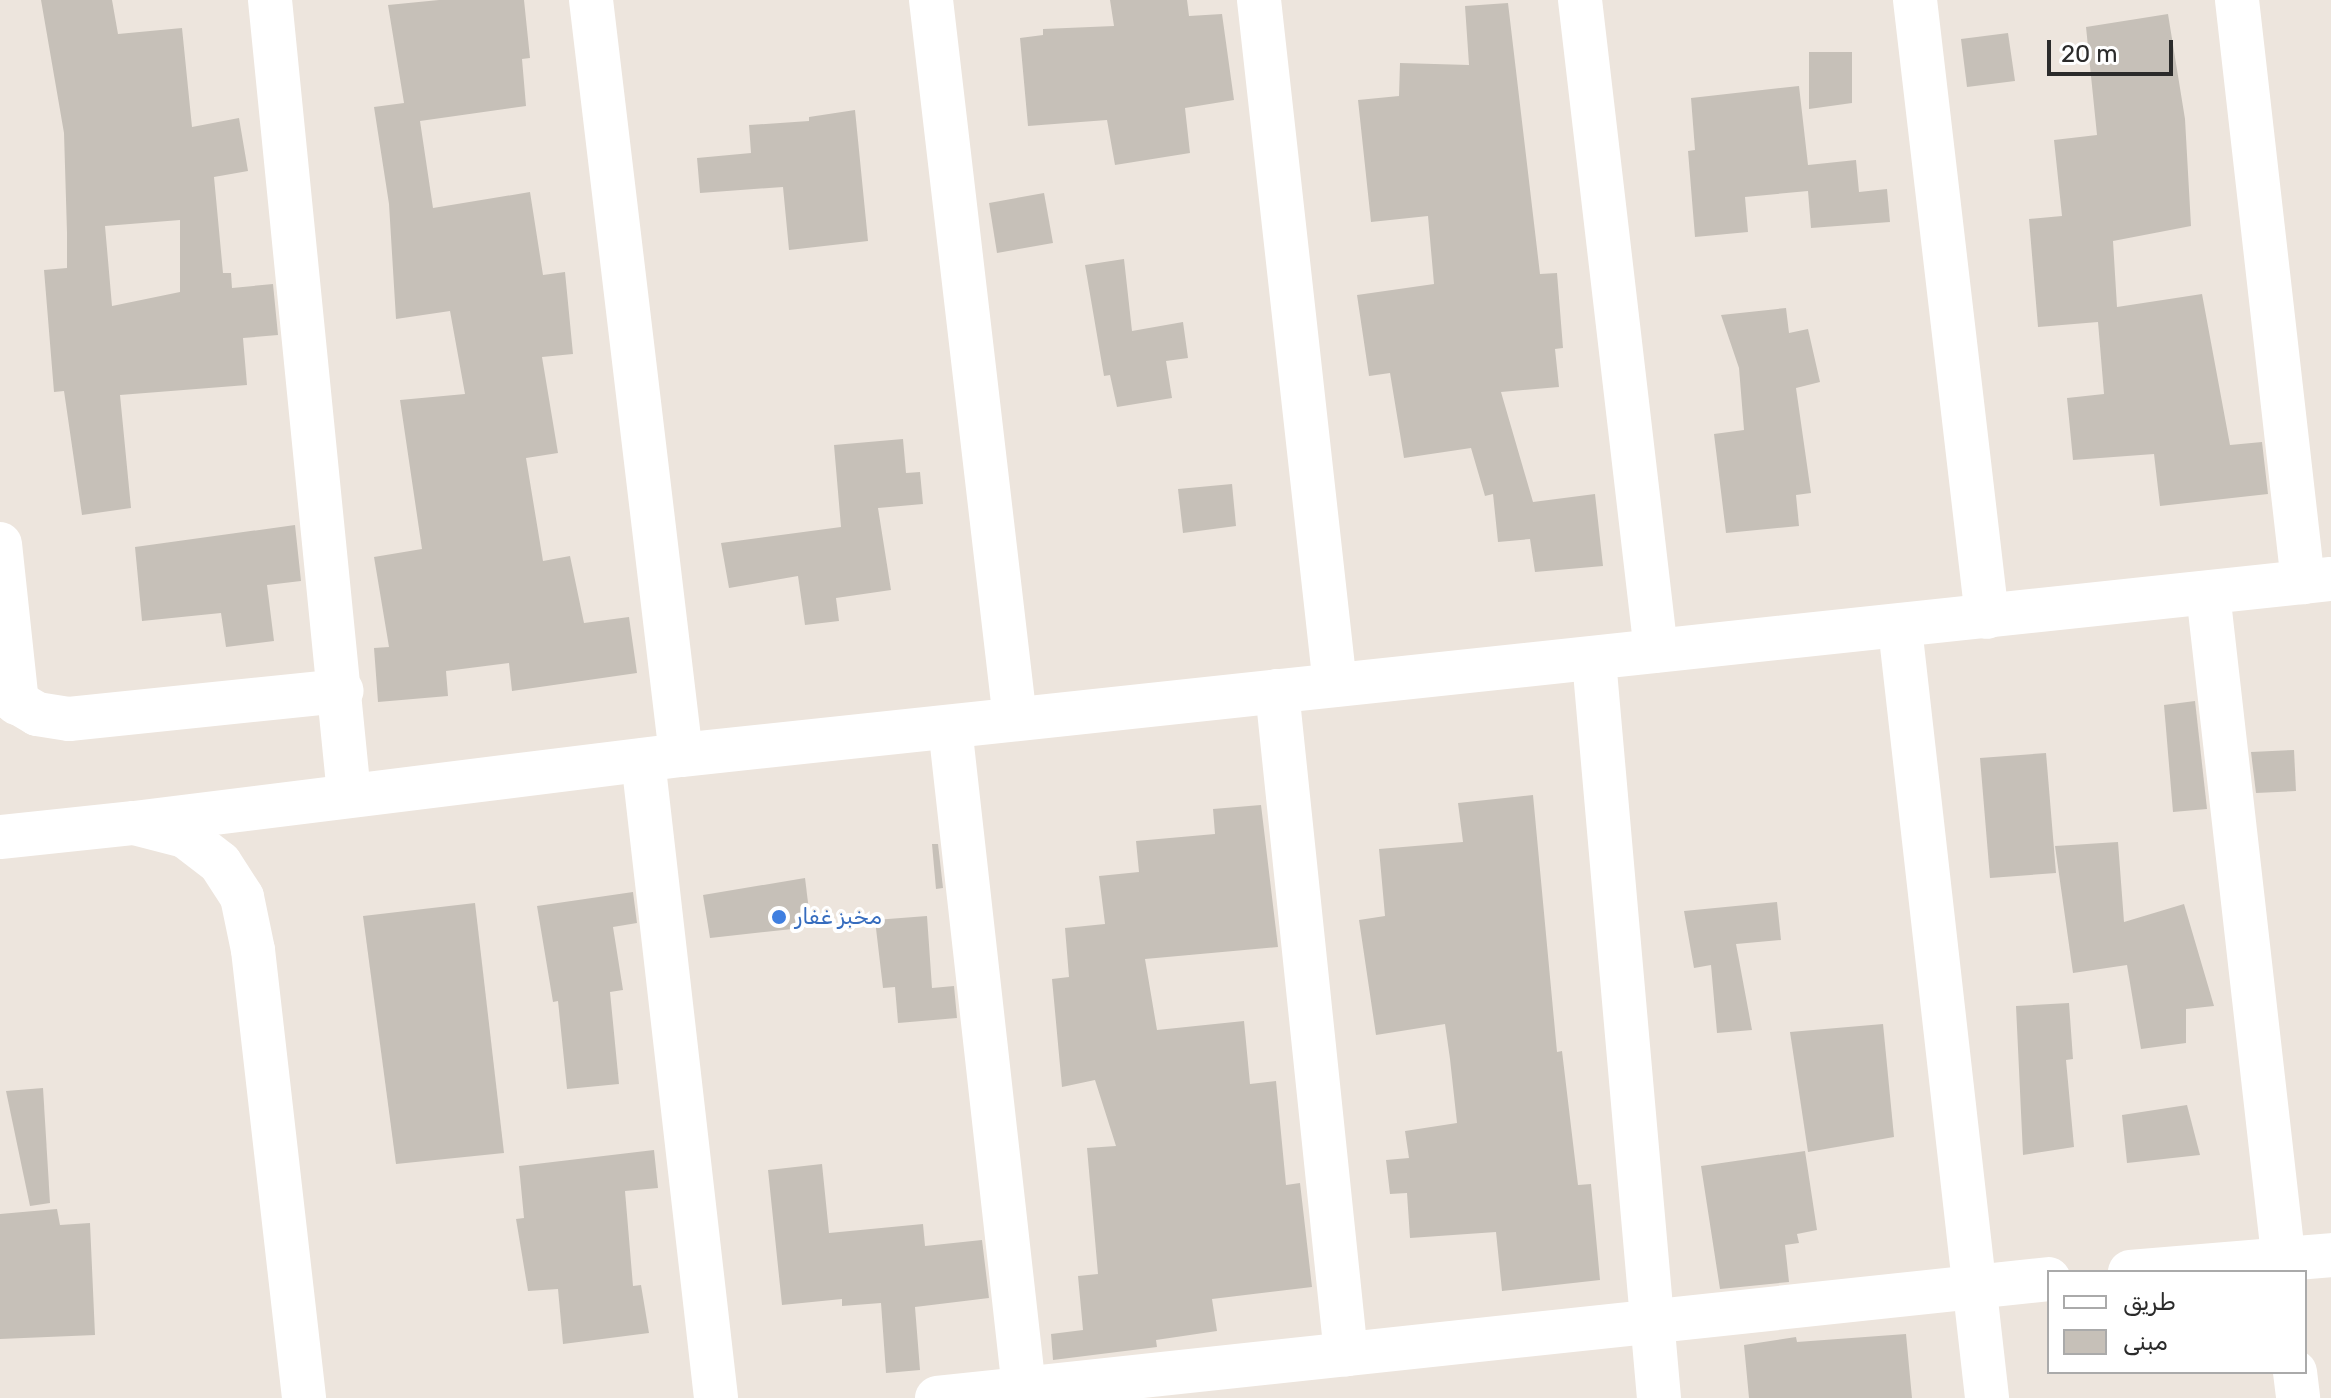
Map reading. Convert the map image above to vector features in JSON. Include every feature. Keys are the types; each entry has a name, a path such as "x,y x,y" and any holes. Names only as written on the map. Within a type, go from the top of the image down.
{"street":[{"path":"270,0 342,691 349,794"},
{"path":"591,0 662,757 716,1398"},
{"path":"1259,0 1335,685"},
{"path":"1580,0 1656,651"},
{"path":"1915,0 1987,617"},
{"path":"0,837 662,757 1656,651 1900,628 2317,580 2237,0"},
{"path":"939,1 1015,719"},
{"path":"0,544 8,698 37,714 69,719 342,691"},
{"path":"2208,593 2284,1266"},
{"path":"1900,628 1987,1398"},
{"path":"1594,660 1659,1398"},
{"path":"1277,691 1346,1354"},
{"path":"950,727 1025,1393"},
{"path":"134,823 185,836 220,863 242,897 253,950 304,1398"},
{"path":"2181,1270 2284,1266 2331,1255"},
{"path":"937,1398 1025,1393 1346,1354 1651,1323 1976,1284 2047,1279"},
{"path":"2295,1374 2298,1398"}],"building":[{"path":"41,0 112,0 118,34 182,28 192,127 239,118 248,171 214,177 223,273 231,273 232,288 273,284 278,335 243,338 247,385 120,395 131,508 82,515 64,391 54,392 44,270 67,268 64,133","holes":["180,220 180,292 112,306 105,226"]},
{"path":"439,0 524,0 530,58 522,59 526,106 420,121 433,208 530,192 543,275 565,272 573,354 542,357 558,453 526,458 543,561 570,556 584,623 629,617 637,673 512,691 509,663 446,671 448,696 378,702 374,648 389,647 374,557 422,549 400,400 465,394 450,311 396,319 389,204 374,107 404,103 388,5"},
{"path":"1110,0 1187,0 1189,16 1222,14 1234,100 1185,108 1190,153 1115,165 1107,120 1028,126 1020,38 1043,35 1043,29 1114,26"},
{"path":"1508,3 1540,274 1557,273 1563,348 1555,349 1559,387 1501,392 1533,502 1595,494 1603,566 1535,572 1530,539 1498,542 1493,494 1485,496 1471,448 1404,458 1390,373 1369,376 1357,295 1434,284 1428,216 1371,222 1358,100 1399,96 1400,63 1469,65 1465,6"},
{"path":"2168,14 2185,119 2191,226 2113,241 2117,307 2202,294 2230,445 2262,442 2268,494 2160,506 2154,454 2073,460 2067,398 2104,394 2098,322 2038,327 2029,219 2062,216 2054,140 2097,135 2086,27"},
{"path":"2008,33 2015,81 1967,87 1961,39"},
{"path":"1809,52 1852,52 1852,103 1809,109"},
{"path":"1799,86 1808,165 1856,160 1859,192 1887,189 1890,222 1811,228 1808,191 1745,197 1748,232 1695,237 1688,151 1695,150 1691,98"},
{"path":"855,110 868,241 789,250 783,187 700,193 697,158 751,153 749,125 809,121 809,117"},
{"path":"1044,193 1053,243 997,253 989,203"},
{"path":"1124,259 1132,331 1183,322 1188,358 1166,361 1172,398 1117,407 1110,375 1104,376 1085,265"},
{"path":"1786,308 1789,333 1808,329 1820,382 1796,388 1811,493 1796,495 1799,526 1726,533 1714,434 1744,430 1739,368 1721,315"},
{"path":"903,439 906,473 920,472 923,504 878,508 891,590 836,598 839,621 805,625 798,576 729,588 721,543 841,527 834,445"},
{"path":"1232,484 1236,526 1183,533 1178,489"},
{"path":"295,525 301,581 267,585 274,641 226,647 221,613 142,621 135,547"},
{"path":"2195,701 2207,809 2173,812 2164,705"},
{"path":"2294,750 2296,791 2256,793 2251,752"},
{"path":"2046,753 2056,873 1990,878 1980,758"},
{"path":"1533,795 1557,1052 1562,1051 1578,1185 1591,1184 1600,1280 1502,1291 1496,1232 1410,1238 1407,1193 1390,1194 1386,1160 1409,1158 1405,1131 1457,1123 1450,1059 1445,1024 1376,1035 1359,920 1385,916 1379,849 1463,842 1458,803"},
{"path":"1261,805 1278,947 1145,959 1157,1030 1244,1021 1250,1084 1276,1081 1286,1185 1300,1183 1312,1287 1212,1299 1217,1331 1156,1340 1157,1347 1053,1360 1051,1334 1083,1330 1078,1276 1098,1274 1087,1148 1116,1146 1095,1080 1062,1087 1052,979 1069,977 1065,928 1105,924 1099,876 1139,872 1136,841 1215,834 1213,809"},
{"path":"2118,842 2124,922 2184,904 2214,1006 2186,1009 2186,1043 2141,1049 2127,965 2073,973 2055,846"},
{"path":"932,844 938,844 943,888 936,889"},
{"path":"805,878 811,927 710,938 703,895"},
{"path":"633,892 637,923 613,927 623,990 610,992 619,1084 567,1089 558,1001 553,1002 537,906"},
{"path":"1777,902 1781,940 1736,944 1752,1030 1717,1033 1711,965 1694,968 1684,911"},
{"path":"475,903 504,1153 396,1164 363,916"},
{"path":"927,916 932,988 954,986 957,1018 898,1023 895,987 883,988 875,920"},
{"path":"2069,1003 2073,1059 2066,1060 2074,1147 2023,1155 2016,1006"},
{"path":"1883,1024 1894,1137 1808,1152 1790,1032"},
{"path":"43,1088 50,1203 30,1206 6,1091"},
{"path":"2187,1105 2200,1155 2127,1163 2122,1115"},
{"path":"654,1150 658,1188 625,1191 633,1286 641,1285 649,1333 563,1344 558,1289 528,1291 516,1219 524,1218 519,1166"},
{"path":"1805,1151 1817,1230 1797,1234 1799,1243 1785,1245 1789,1282 1720,1289 1701,1166"},
{"path":"822,1164 829,1233 923,1224 925,1246 982,1240 989,1298 915,1307 920,1370 886,1373 881,1303 842,1306 842,1299 782,1305 768,1170"},
{"path":"57,1209 60,1225 90,1223 95,1335 0,1339 0,1214"},
{"path":"1906,1334 1912,1398 1749,1398 1744,1345 1796,1337 1797,1342"}],"place":[{"name":"مخبز غفار","path":"779,917"}]}
